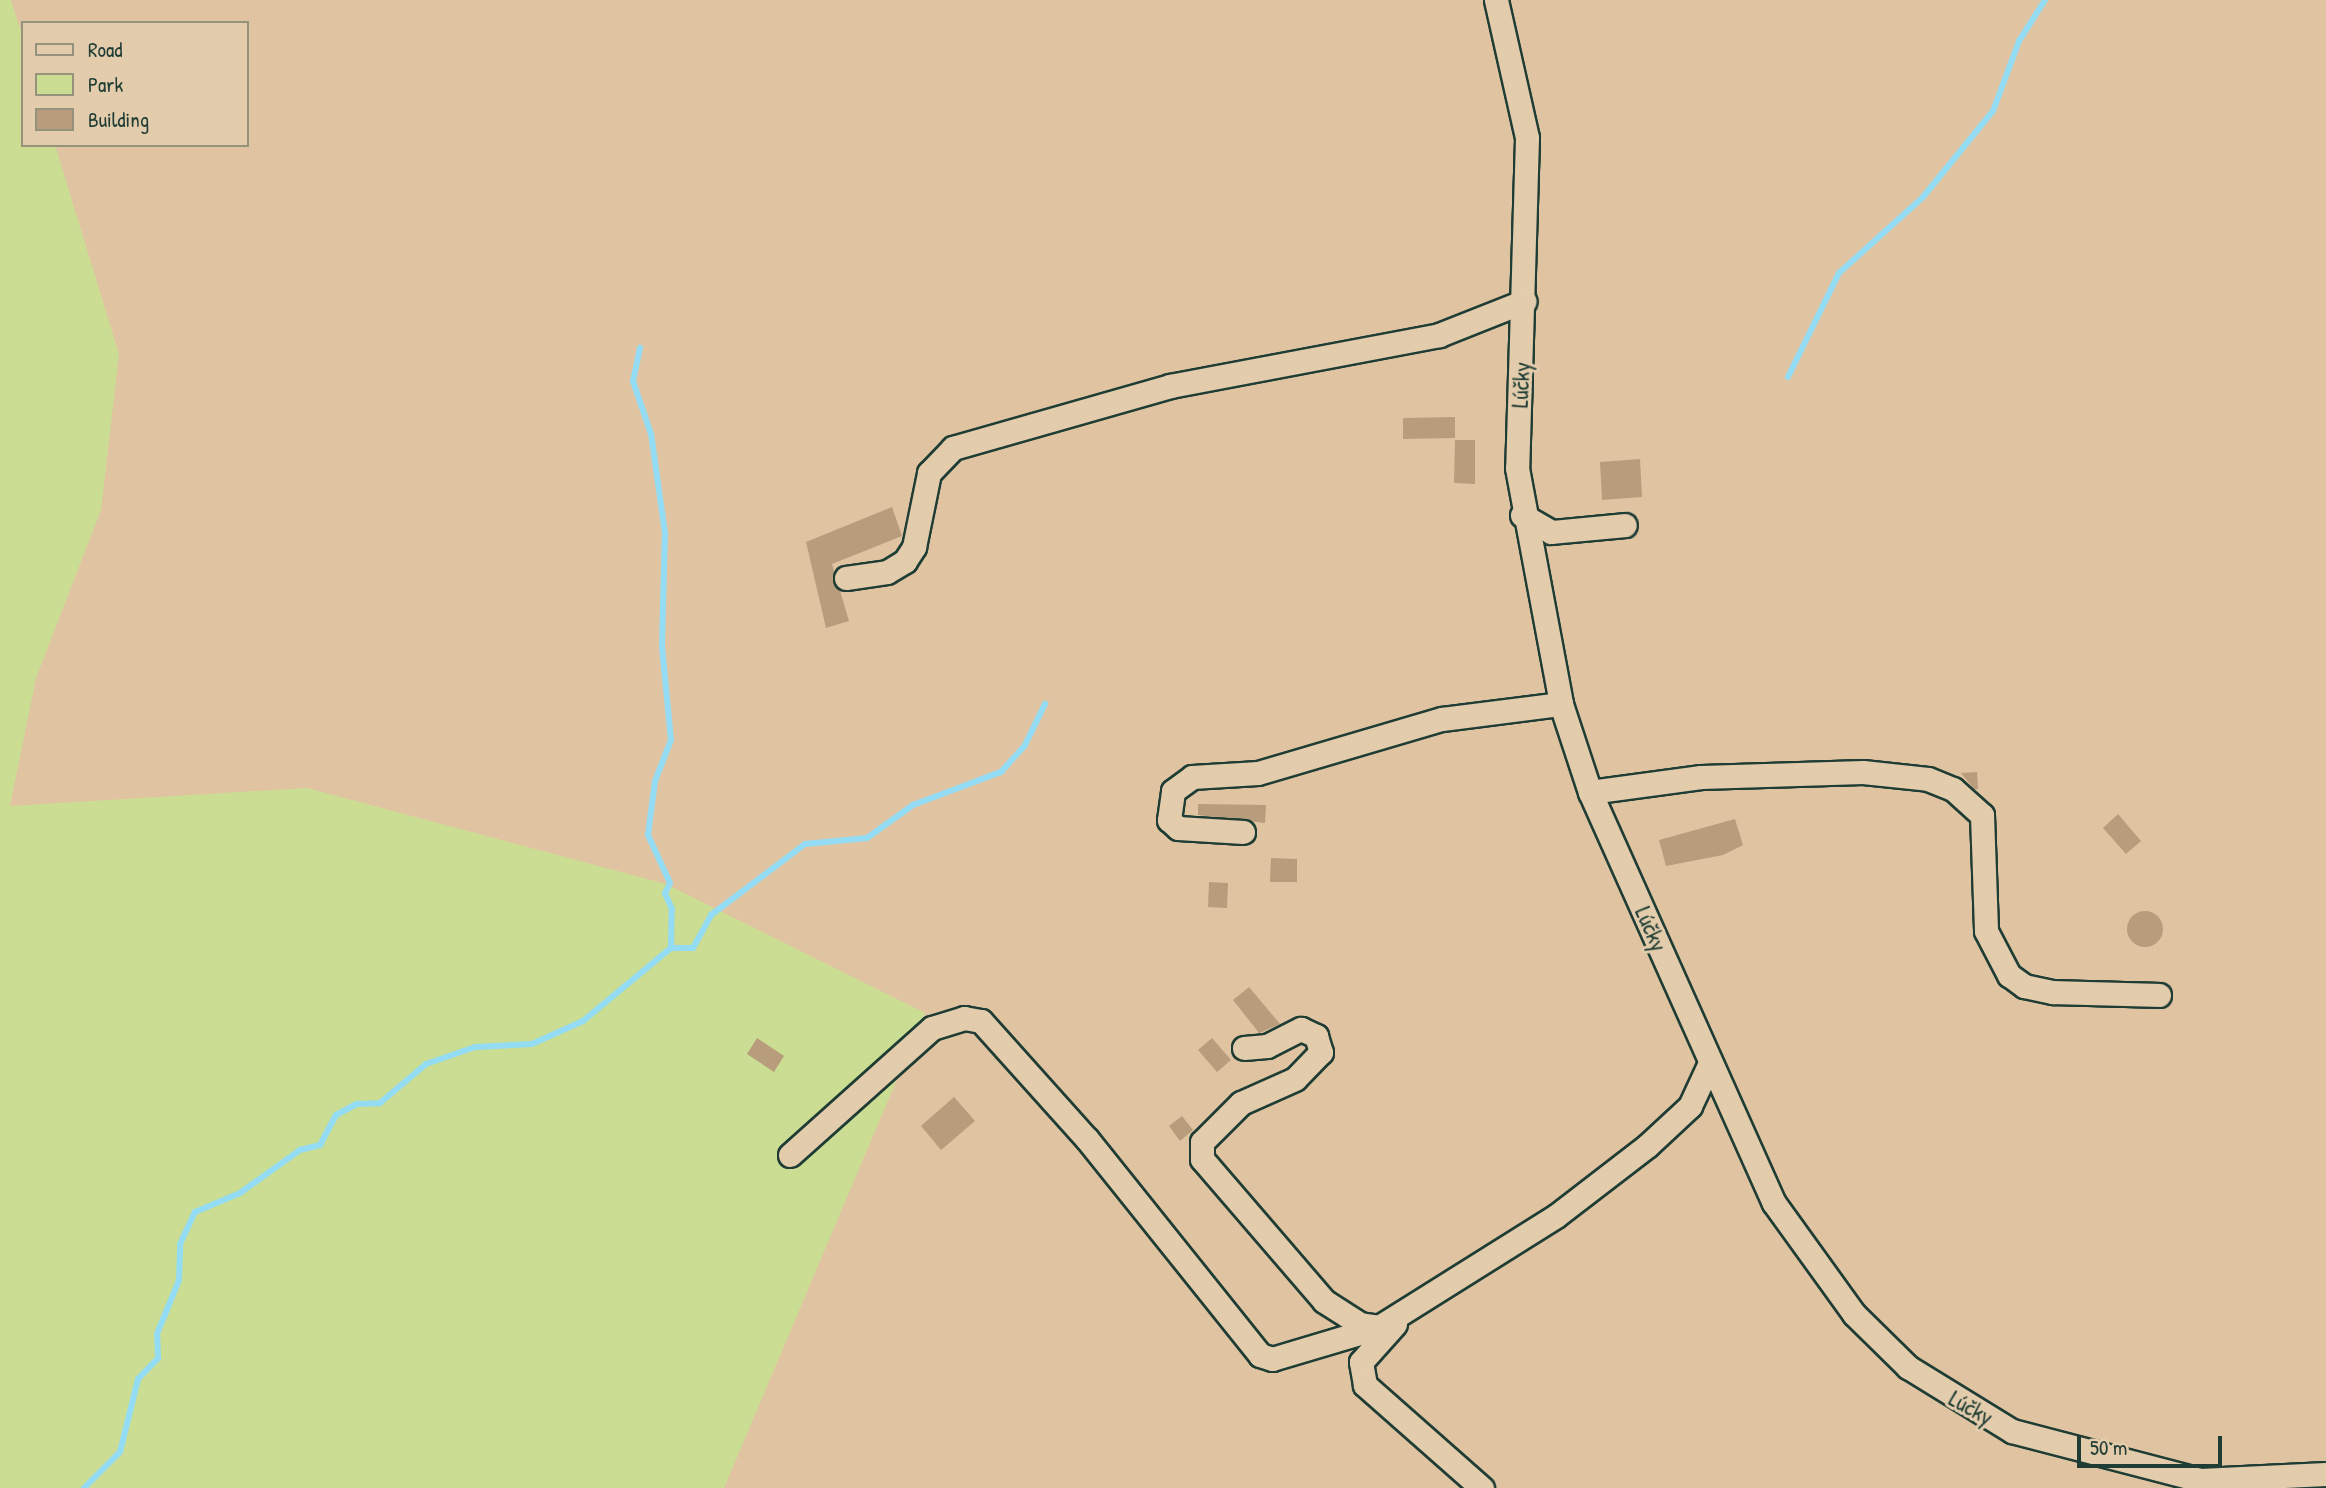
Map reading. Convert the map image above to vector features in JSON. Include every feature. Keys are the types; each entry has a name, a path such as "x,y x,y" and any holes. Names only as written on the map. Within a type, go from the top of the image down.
{"street":[{"name":"Lúčky","path":"1496,0 1527,138 1525,301 1517,468 1522,515 1561,704 1590,792 1774,1203 1854,1314 1952,1400 2012,1431 2200,1480 2326,1474"},
{"path":"846,578 887,572 905,561 914,547 929,473 953,448 1170,386 1439,335 1525,301"},
{"path":"1522,515 1551,532 1625,525"},
{"path":"1243,832 1178,828 1169,820 1172,791 1192,777 1258,773 1442,719 1561,704"},
{"path":"1590,792 1701,777 1863,772 1928,779 1953,789 1982,815 1986,931 2009,975 2024,986 2053,992 2159,995"},
{"path":"790,1155 932,1028 964,1018 981,1021 994,1029 1087,1139 1260,1355 1272,1359 1389,1324 1647,1146 1690,1106 1710,1063"},
{"path":"1244,1048 1267,1046 1301,1029 1316,1036 1321,1052 1313,1068 1241,1103 1202,1142 1202,1159 1324,1301 1360,1324 1389,1324"},
{"path":"1389,1324 1362,1362 1365,1385 1482,1488"}],"green space":[{"path":"0,0 11,0 21,32 21,147 56,147 119,354 101,510 36,678 10,806 307,788 666,884 925,1013 724,1488 0,1488"}],"building":[{"path":"1455,417 1455,438 1403,439 1403,418"},
{"path":"1455,440 1475,440 1475,484 1454,483"},
{"path":"1640,459 1642,497 1602,500 1600,462"},
{"path":"892,507 902,536 832,564 849,621 826,628 806,542"},
{"path":"1977,772 1978,789 1974,789 1961,773"},
{"path":"1198,804 1266,805 1265,823 1198,815"},
{"path":"2118,814 2141,841 2126,854 2103,828"},
{"path":"1735,819 1743,845 1723,855 1666,866 1659,840"},
{"path":"1271,858 1297,859 1297,882 1270,882"},
{"path":"1209,882 1228,883 1227,908 1208,907"},
{"path":"2145,911 2157,917 2163,929 2157,941 2145,947 2133,941 2127,929 2133,917"},
{"path":"1249,987 1280,1024 1259,1033 1233,1000"},
{"path":"757,1038 784,1056 774,1072 747,1054"},
{"path":"1212,1038 1231,1060 1217,1072 1198,1050"},
{"path":"954,1097 975,1121 941,1150 921,1126"},
{"path":"1182,1116 1193,1130 1180,1141 1169,1126"}],"waterway":[{"path":"1788,377 1839,273 1923,197 1993,111 2019,41 2045,0"},
{"path":"84,1488 120,1452 138,1379 158,1358 157,1334 179,1280 180,1244 195,1212 240,1193 300,1150 320,1145 336,1115 357,1104 380,1103 426,1064 475,1047 532,1044 583,1021 671,948 672,909 665,893 670,883 648,835 655,781 671,740 662,646 665,533 651,434 633,381 640,348"},
{"path":"671,948 693,948 711,915 805,844 867,838 913,805 1001,772 1025,745 1045,704"}]}
